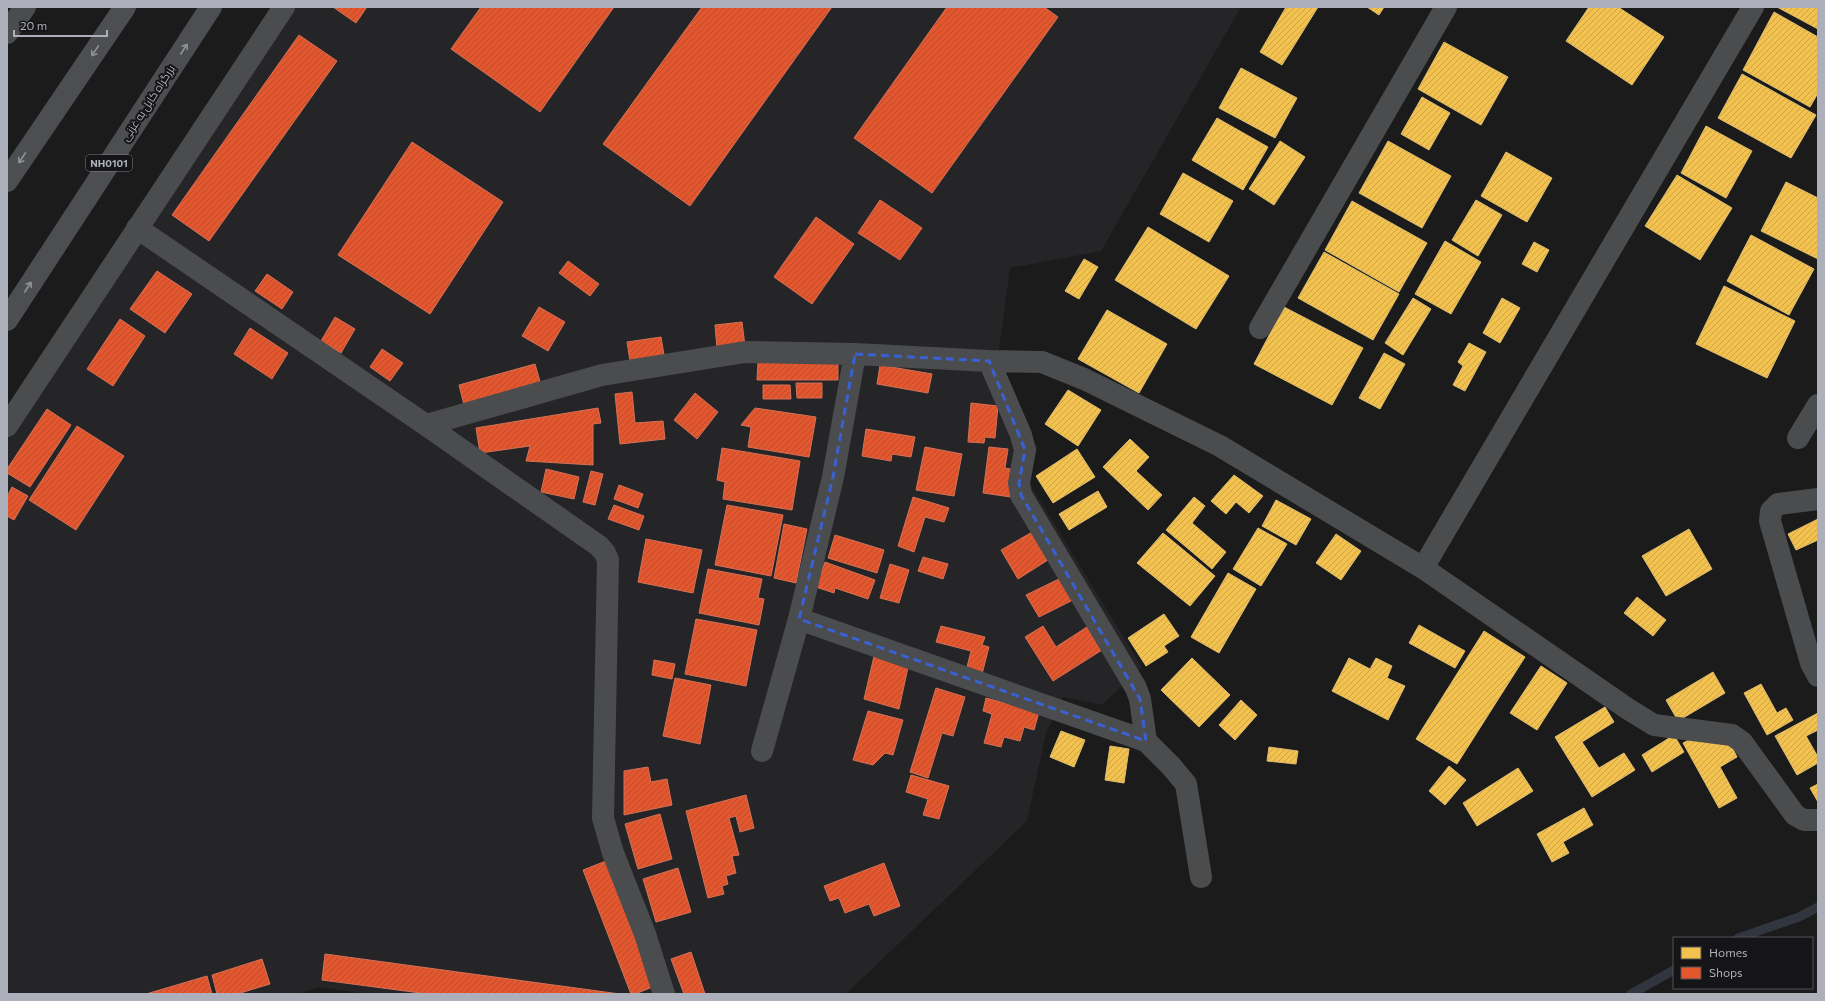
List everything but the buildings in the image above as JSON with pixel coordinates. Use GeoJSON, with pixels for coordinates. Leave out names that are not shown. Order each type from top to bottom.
{"type":"FeatureCollection","features":[{"type":"Feature","properties":{"kind":"highway"},"geometry":{"type":"LineString","coordinates":[[7,181],[125,7]]}},
{"type":"Feature","properties":{"kind":"highway","name":"بزرگراه کابل به غزنی"},"geometry":{"type":"LineString","coordinates":[[7,320],[211,7]]}},
{"type":"Feature","properties":{"kind":"street"},"geometry":{"type":"LineString","coordinates":[[7,33],[25,7]]}},
{"type":"Feature","properties":{"kind":"street"},"geometry":{"type":"LineString","coordinates":[[7,426],[284,7]]}},
{"type":"Feature","properties":{"kind":"street"},"geometry":{"type":"LineString","coordinates":[[1260,328],[1446,7]]}},
{"type":"Feature","properties":{"kind":"street"},"geometry":{"type":"LineString","coordinates":[[1423,568],[1753,7]]}},
{"type":"Feature","properties":{"kind":"street"},"geometry":{"type":"LineString","coordinates":[[137,228],[426,425],[599,546],[605,553],[608,560],[603,818],[613,853],[646,934],[664,994]]}},
{"type":"Feature","properties":{"kind":"street"},"geometry":{"type":"LineString","coordinates":[[426,425],[602,375],[745,352],[855,354],[989,361],[1042,362],[1084,379],[1220,446],[1423,568],[1628,709],[1654,725],[1732,735],[1742,742],[1795,815],[1804,820],[1818,820]]}},
{"type":"Feature","properties":{"kind":"street"},"geometry":{"type":"LineString","coordinates":[[762,751],[799,619],[833,477],[855,354]]}},
{"type":"Feature","properties":{"kind":"street"},"geometry":{"type":"LineString","coordinates":[[989,361],[1021,435],[1025,450],[1019,483],[1021,495],[1136,688],[1140,699],[1146,741]]}},
{"type":"Feature","properties":{"kind":"street"},"geometry":{"type":"LineString","coordinates":[[1798,438],[1818,405]]}},
{"type":"Feature","properties":{"kind":"street"},"geometry":{"type":"LineString","coordinates":[[1818,499],[1778,504],[1771,511],[1770,521],[1811,663],[1818,676]]}},
{"type":"Feature","properties":{"kind":"street"},"geometry":{"type":"LineString","coordinates":[[799,619],[1146,741],[1171,766],[1186,784],[1201,877]]}},
{"type":"Feature","properties":{"kind":"highlighted area"},"geometry":{"type":"Polygon","coordinates":[[[855,354],[989,361],[1025,450],[1019,483],[1021,495],[1140,699],[1146,741],[799,619],[833,477],[855,354]]]}},
{"type":"Feature","properties":{"kind":"shaded area"},"geometry":{"type":"Polygon","coordinates":[[[291,7],[1241,7],[1101,251],[1010,268],[997,364],[1037,447],[1028,481],[1142,667],[1102,705],[1063,697],[1046,733],[1027,821],[846,994],[368,994],[319,987],[298,994],[7,994],[7,427],[291,7]]]}},
{"type":"Feature","properties":{"kind":"waterway"},"geometry":{"type":"LineString","coordinates":[[1741,937],[1799,917],[1818,907]]}},
{"type":"Feature","properties":{"kind":"waterway"},"geometry":{"type":"LineString","coordinates":[[1631,994],[1673,971]]}}]}
